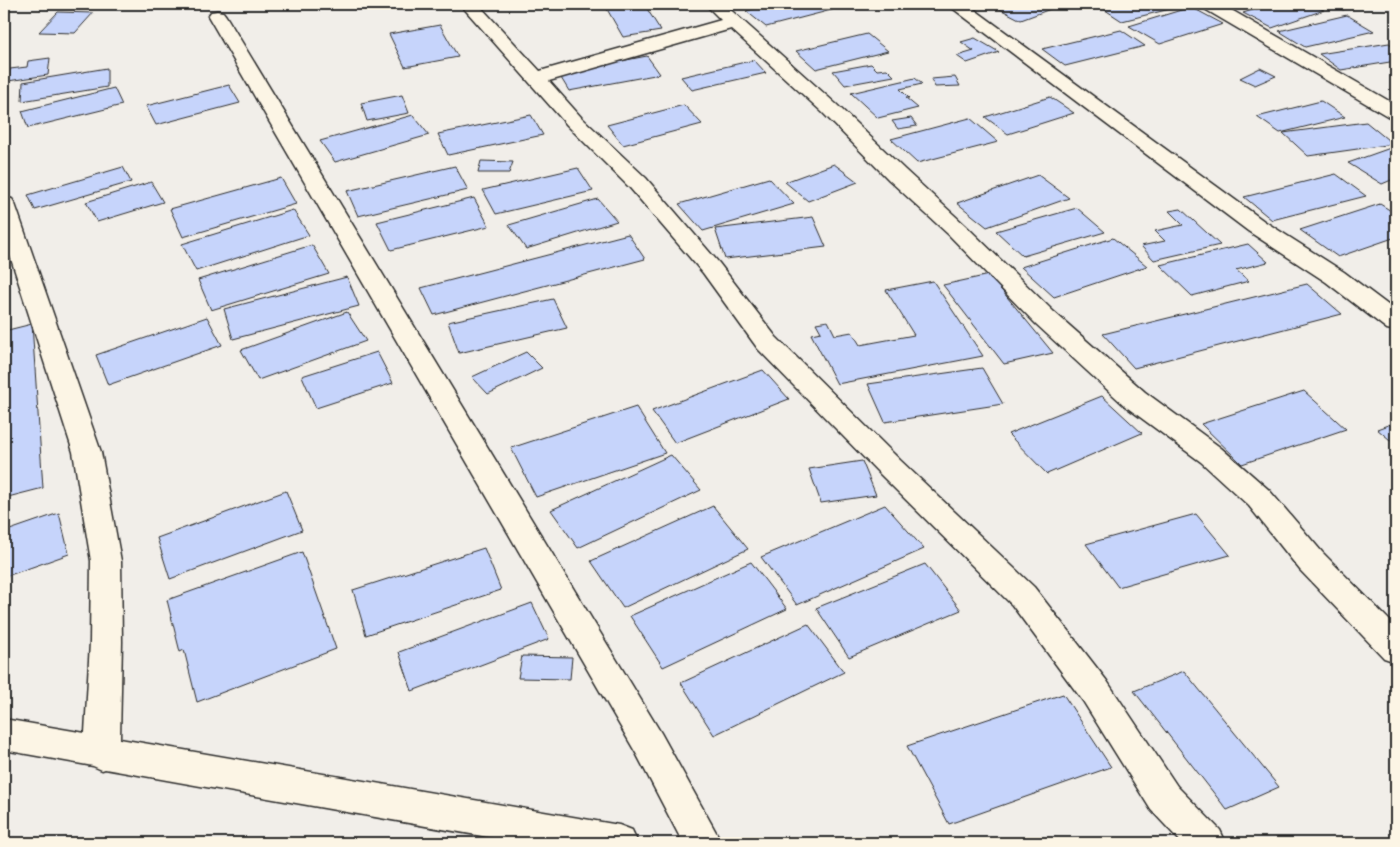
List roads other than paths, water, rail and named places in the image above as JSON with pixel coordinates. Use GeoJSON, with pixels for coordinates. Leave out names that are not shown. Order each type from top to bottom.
{"type":"FeatureCollection","features":[{"type":"Feature","properties":{"kind":"street"},"geometry":{"type":"LineString","coordinates":[[469,4],[574,120],[638,183],[711,268],[767,343],[890,467],[1023,596],[1095,691],[1164,798],[1207,843]]}},
{"type":"Feature","properties":{"kind":"street"},"geometry":{"type":"LineString","coordinates":[[714,4],[957,230],[1045,318],[1135,399],[1211,455],[1259,498],[1311,561],[1396,648]]}},
{"type":"Feature","properties":{"kind":"street"},"geometry":{"type":"LineString","coordinates":[[956,4],[1256,226],[1335,277],[1396,322]]}},
{"type":"Feature","properties":{"kind":"street"},"geometry":{"type":"LineString","coordinates":[[1209,4],[1396,113]]}},
{"type":"Feature","properties":{"kind":"street"},"geometry":{"type":"LineString","coordinates":[[217,16],[644,735],[703,843]]}},
{"type":"Feature","properties":{"kind":"street"},"geometry":{"type":"LineString","coordinates":[[537,78],[735,22]]}},
{"type":"Feature","properties":{"kind":"street"},"geometry":{"type":"LineString","coordinates":[[5,210],[87,452],[106,561],[106,642],[102,754]]}},
{"type":"Feature","properties":{"kind":"street"},"geometry":{"type":"LineString","coordinates":[[4,735],[102,754],[619,843]]}}]}
